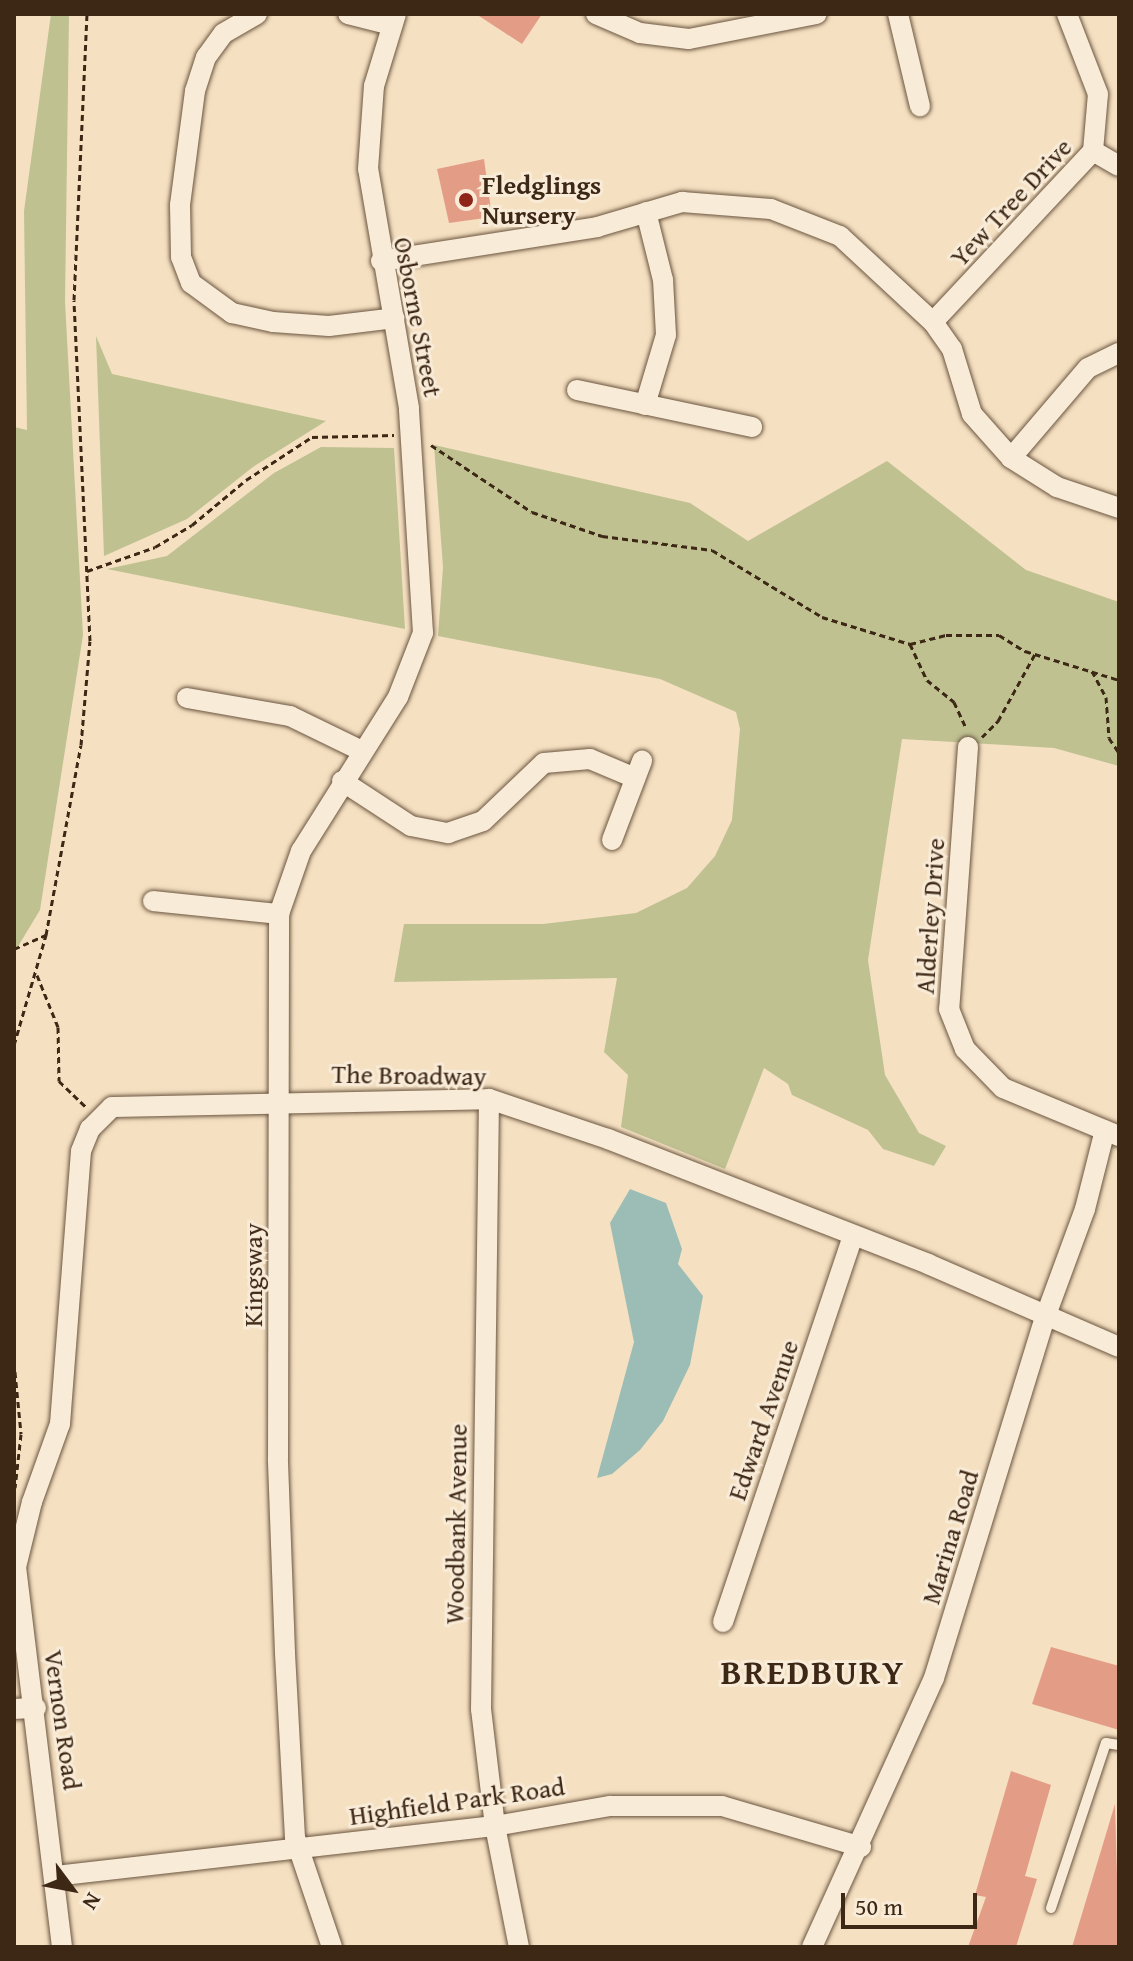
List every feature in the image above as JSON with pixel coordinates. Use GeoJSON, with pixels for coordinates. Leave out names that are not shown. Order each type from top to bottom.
{"type":"FeatureCollection","features":[{"type":"Feature","properties":{"kind":"street"},"geometry":{"type":"LineString","coordinates":[[257,14],[223,34],[206,57],[195,91],[180,205],[181,257],[191,283],[232,313],[273,322],[329,326],[395,318]]}},
{"type":"Feature","properties":{"kind":"street"},"geometry":{"type":"LineString","coordinates":[[348,14],[393,20]]}},
{"type":"Feature","properties":{"kind":"street"},"geometry":{"type":"LineString","coordinates":[[596,14],[640,33],[689,39],[817,14]]}},
{"type":"Feature","properties":{"kind":"street"},"geometry":{"type":"LineString","coordinates":[[898,14],[920,106]]}},
{"type":"Feature","properties":{"kind":"street","name":"Yew Tree Drive"},"geometry":{"type":"LineString","coordinates":[[933,322],[1093,151],[1100,126],[1098,94],[1067,14]]}},
{"type":"Feature","properties":{"kind":"street","name":"Osborne Street"},"geometry":{"type":"LineString","coordinates":[[393,20],[374,86],[368,143],[369,196],[395,318],[412,435],[423,633]]}},
{"type":"Feature","properties":{"kind":"street"},"geometry":{"type":"LineString","coordinates":[[1093,151],[1119,166]]}},
{"type":"Feature","properties":{"kind":"street"},"geometry":{"type":"LineString","coordinates":[[381,261],[487,247],[682,202],[771,209],[840,236],[933,322],[952,349],[972,414],[1011,458],[1057,487],[1119,508]]}},
{"type":"Feature","properties":{"kind":"street"},"geometry":{"type":"LineString","coordinates":[[645,405],[666,335],[663,280],[646,212]]}},
{"type":"Feature","properties":{"kind":"street"},"geometry":{"type":"LineString","coordinates":[[1011,458],[1088,368],[1119,353]]}},
{"type":"Feature","properties":{"kind":"street"},"geometry":{"type":"LineString","coordinates":[[577,390],[752,427]]}},
{"type":"Feature","properties":{"kind":"street","name":"Kingsway"},"geometry":{"type":"LineString","coordinates":[[332,1947],[299,1848],[285,1653],[278,1458],[279,914],[301,851],[342,781],[398,697],[423,633]]}},
{"type":"Feature","properties":{"kind":"street"},"geometry":{"type":"LineString","coordinates":[[187,698],[290,716],[362,751]]}},
{"type":"Feature","properties":{"kind":"street","name":"Alderley Drive"},"geometry":{"type":"LineString","coordinates":[[968,747],[949,1009],[965,1049],[1003,1088],[1112,1133]]}},
{"type":"Feature","properties":{"kind":"street"},"geometry":{"type":"LineString","coordinates":[[342,781],[411,826],[448,833],[483,821],[544,763],[590,759],[639,770],[612,840]]}},
{"type":"Feature","properties":{"kind":"street"},"geometry":{"type":"LineString","coordinates":[[153,901],[279,914]]}},
{"type":"Feature","properties":{"kind":"street","name":"The Broadway"},"geometry":{"type":"LineString","coordinates":[[99,1117],[112,1107],[147,1103],[489,1099],[608,1139],[853,1235],[1119,1347]]}},
{"type":"Feature","properties":{"kind":"street","name":"Woodbank Avenue"},"geometry":{"type":"LineString","coordinates":[[489,1099],[481,1709],[495,1826],[519,1947]]}},
{"type":"Feature","properties":{"kind":"street"},"geometry":{"type":"LineString","coordinates":[[20,1498],[60,1424],[80,1165],[90,1129],[99,1117]]}},
{"type":"Feature","properties":{"kind":"street","name":"Marina Road"},"geometry":{"type":"LineString","coordinates":[[812,1947],[861,1847],[934,1678],[1046,1315],[1112,1133]]}},
{"type":"Feature","properties":{"kind":"street","name":"Edward Avenue"},"geometry":{"type":"LineString","coordinates":[[723,1622],[853,1235]]}},
{"type":"Feature","properties":{"kind":"street","name":"Vernon Road"},"geometry":{"type":"LineString","coordinates":[[20,1498],[16,1567],[36,1708],[62,1947]]}},
{"type":"Feature","properties":{"kind":"street"},"geometry":{"type":"LineString","coordinates":[[14,1709],[36,1708]]}},
{"type":"Feature","properties":{"kind":"street","name":"Highfield Park Road"},"geometry":{"type":"LineString","coordinates":[[55,1876],[495,1826],[610,1806],[722,1806],[861,1847]]}},
{"type":"Feature","properties":{"kind":"lane"},"geometry":{"type":"LineString","coordinates":[[1051,1908],[1106,1743],[1119,1745]]}},
{"type":"Feature","properties":{"kind":"path"},"geometry":{"type":"LineString","coordinates":[[14,1045],[46,935],[81,745],[90,641],[74,300],[87,14]]}},
{"type":"Feature","properties":{"kind":"path"},"geometry":{"type":"LineString","coordinates":[[87,571],[155,547],[192,525],[246,480],[312,437],[412,435],[532,512],[602,536],[712,550],[822,617],[910,644],[946,635],[999,635],[1035,654],[1119,680]]}},
{"type":"Feature","properties":{"kind":"path"},"geometry":{"type":"LineString","coordinates":[[910,644],[927,680],[954,702],[967,740],[981,739],[998,721],[1035,654]]}},
{"type":"Feature","properties":{"kind":"path"},"geometry":{"type":"LineString","coordinates":[[1092,671],[1106,697],[1109,738],[1119,753]]}},
{"type":"Feature","properties":{"kind":"path"},"geometry":{"type":"LineString","coordinates":[[14,949],[46,935]]}},
{"type":"Feature","properties":{"kind":"path"},"geometry":{"type":"LineString","coordinates":[[36,972],[58,1027],[59,1081],[99,1117]]}},
{"type":"Feature","properties":{"kind":"path"},"geometry":{"type":"LineString","coordinates":[[14,1362],[21,1434],[20,1498]]}},
{"type":"Feature","properties":{"kind":"green space"},"geometry":{"type":"Polygon","coordinates":[[[51,14],[69,14],[65,301],[83,635],[40,910],[14,953],[14,427],[27,430],[24,211],[51,14]]]}},
{"type":"Feature","properties":{"kind":"green space"},"geometry":{"type":"Polygon","coordinates":[[[96,336],[112,374],[326,421],[253,467],[187,519],[104,556],[96,336]]]}},
{"type":"Feature","properties":{"kind":"green space"},"geometry":{"type":"Polygon","coordinates":[[[434,445],[690,503],[748,541],[887,461],[1026,570],[1119,602],[1119,766],[1054,748],[902,739],[868,960],[885,1075],[919,1133],[946,1146],[934,1166],[883,1149],[868,1130],[792,1095],[788,1084],[764,1068],[725,1169],[621,1127],[628,1075],[604,1052],[617,978],[394,982],[404,924],[543,924],[636,913],[687,888],[715,856],[732,820],[740,729],[736,712],[660,679],[438,636],[443,567],[434,445]]]}},
{"type":"Feature","properties":{"kind":"green space"},"geometry":{"type":"Polygon","coordinates":[[[321,447],[394,448],[405,629],[107,569],[167,556],[274,473],[321,447]]]}},
{"type":"Feature","properties":{"kind":"water"},"geometry":{"type":"Polygon","coordinates":[[[630,1189],[666,1203],[682,1249],[678,1264],[703,1296],[690,1365],[663,1421],[640,1450],[612,1474],[597,1478],[634,1342],[610,1223],[630,1189]]]}},
{"type":"Feature","properties":{"kind":"building"},"geometry":{"type":"Polygon","coordinates":[[[476,14],[542,14],[522,44],[476,14]]]}},
{"type":"Feature","properties":{"kind":"building","name":"Fledglings Nursery"},"geometry":{"type":"Polygon","coordinates":[[[484,159],[492,217],[449,223],[437,169],[484,159]]]}},
{"type":"Feature","properties":{"kind":"building"},"geometry":{"type":"Polygon","coordinates":[[[1051,1647],[1119,1666],[1119,1730],[1032,1704],[1051,1647]]]}},
{"type":"Feature","properties":{"kind":"building"},"geometry":{"type":"Polygon","coordinates":[[[1011,1771],[1051,1785],[1025,1876],[1037,1879],[1016,1947],[968,1947],[986,1897],[975,1895],[1011,1771]]]}},
{"type":"Feature","properties":{"kind":"building"},"geometry":{"type":"Polygon","coordinates":[[[1115,1804],[1119,1947],[1072,1947],[1115,1804]]]}},
{"type":"Feature","properties":{"kind":"place","name":"Fledglings Nursery"},"geometry":{"type":"Point","coordinates":[466,200]}},
{"type":"Feature","properties":{"kind":"district","name":"BREDBURY"},"geometry":{"type":"Point","coordinates":[813,1672]}}]}
